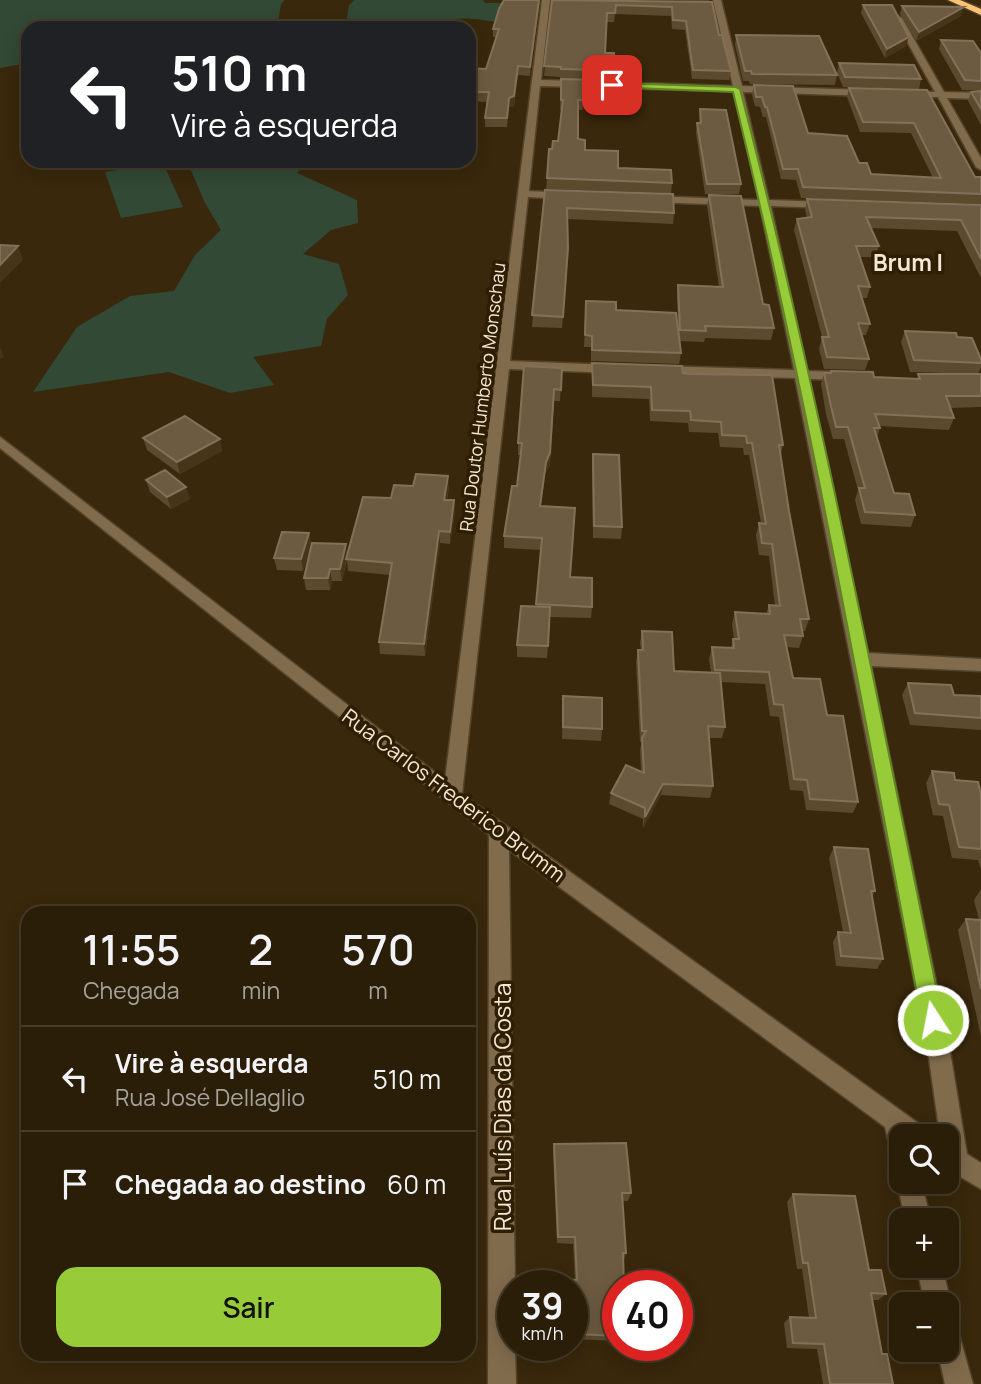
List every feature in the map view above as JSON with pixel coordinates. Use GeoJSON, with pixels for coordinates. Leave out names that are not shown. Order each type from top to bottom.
{"type":"FeatureCollection","features":[{"type":"Feature","properties":{"kind":"highway"},"geometry":{"type":"LineString","coordinates":[[952,0],[981,12]]}},
{"type":"Feature","properties":{"kind":"street","name":"Rua Doutor Humberto Monschau"},"geometry":{"type":"LineString","coordinates":[[452,797],[524,194],[550,2]]}},
{"type":"Feature","properties":{"kind":"street"},"geometry":{"type":"LineString","coordinates":[[713,4],[765,203],[861,659],[938,1045],[947,1124]]}},
{"type":"Feature","properties":{"kind":"street"},"geometry":{"type":"LineString","coordinates":[[896,15],[981,167]]}},
{"type":"Feature","properties":{"kind":"street"},"geometry":{"type":"LineString","coordinates":[[538,83],[591,85]]}},
{"type":"Feature","properties":{"kind":"street"},"geometry":{"type":"LineString","coordinates":[[604,85],[886,93]]}},
{"type":"Feature","properties":{"kind":"street"},"geometry":{"type":"LineString","coordinates":[[900,94],[981,96]]}},
{"type":"Feature","properties":{"kind":"street"},"geometry":{"type":"LineString","coordinates":[[524,194],[577,196]]}},
{"type":"Feature","properties":{"kind":"street"},"geometry":{"type":"LineString","coordinates":[[644,198],[846,205]]}},
{"type":"Feature","properties":{"kind":"street"},"geometry":{"type":"LineString","coordinates":[[503,365],[624,369]]}},
{"type":"Feature","properties":{"kind":"street"},"geometry":{"type":"LineString","coordinates":[[651,370],[856,377]]}},
{"type":"Feature","properties":{"kind":"street","name":"Rua Carlos Frederico Brumm"},"geometry":{"type":"LineString","coordinates":[[0,441],[452,797],[898,1124]]}},
{"type":"Feature","properties":{"kind":"street"},"geometry":{"type":"LineString","coordinates":[[861,659],[981,665]]}},
{"type":"Feature","properties":{"kind":"street","name":"Rua Luís Dias da Costa"},"geometry":{"type":"LineString","coordinates":[[499,831],[502,1384]]}},
{"type":"Feature","properties":{"kind":"street"},"geometry":{"type":"LineString","coordinates":[[959,1163],[981,1177]]}},
{"type":"Feature","properties":{"kind":"street"},"geometry":{"type":"LineString","coordinates":[[953,1362],[959,1384]]}},
{"type":"Feature","properties":{"kind":"green space"},"geometry":{"type":"Polygon","coordinates":[[[0,0],[285,0],[281,4],[278,21],[21,21],[21,64],[0,68],[0,0]]]}},
{"type":"Feature","properties":{"kind":"green space"},"geometry":{"type":"Polygon","coordinates":[[[355,0],[483,0],[485,3],[501,3],[509,10],[499,22],[464,18],[447,21],[346,21],[349,5],[355,0]]]}},
{"type":"Feature","properties":{"kind":"green space"},"geometry":{"type":"Polygon","coordinates":[[[131,168],[165,168],[183,207],[121,218],[105,172],[131,168]]]}},
{"type":"Feature","properties":{"kind":"green space"},"geometry":{"type":"Polygon","coordinates":[[[190,168],[302,168],[297,173],[357,200],[358,223],[331,230],[303,254],[339,264],[348,295],[327,319],[321,346],[253,357],[274,385],[230,393],[169,372],[33,392],[77,327],[130,296],[174,291],[195,255],[221,230],[205,203],[190,168]]]}},
{"type":"Feature","properties":{"kind":"building"},"geometry":{"type":"Polygon","coordinates":[[[504,0],[539,0],[530,67],[518,66],[514,96],[509,98],[507,118],[485,118],[489,92],[476,92],[476,68],[486,69],[499,29],[493,29],[504,0]]]}},
{"type":"Feature","properties":{"kind":"building"},"geometry":{"type":"Polygon","coordinates":[[[552,0],[712,2],[731,71],[693,70],[686,21],[673,20],[672,7],[616,5],[615,13],[607,13],[605,53],[614,53],[614,58],[630,59],[631,71],[544,66],[552,0]]]}},
{"type":"Feature","properties":{"kind":"building"},"geometry":{"type":"Polygon","coordinates":[[[863,5],[892,5],[909,37],[887,49],[863,5]]]}},
{"type":"Feature","properties":{"kind":"building"},"geometry":{"type":"Polygon","coordinates":[[[902,6],[964,7],[919,32],[902,6]]]}},
{"type":"Feature","properties":{"kind":"building"},"geometry":{"type":"Polygon","coordinates":[[[736,35],[819,36],[837,75],[752,74],[751,71],[745,71],[736,35]]]}},
{"type":"Feature","properties":{"kind":"building"},"geometry":{"type":"Polygon","coordinates":[[[941,40],[973,41],[981,53],[981,81],[965,80],[941,40]]]}},
{"type":"Feature","properties":{"kind":"building"},"geometry":{"type":"Polygon","coordinates":[[[839,63],[914,65],[921,79],[845,77],[839,63]]]}},
{"type":"Feature","properties":{"kind":"building"},"geometry":{"type":"Polygon","coordinates":[[[561,79],[632,81],[633,94],[584,94],[583,100],[578,100],[578,139],[585,140],[585,150],[618,151],[618,168],[671,170],[672,183],[547,178],[549,149],[552,149],[553,141],[558,141],[563,100],[561,79]]]}},
{"type":"Feature","properties":{"kind":"building"},"geometry":{"type":"Polygon","coordinates":[[[754,85],[793,86],[808,133],[847,136],[859,163],[867,163],[871,174],[941,178],[914,123],[863,122],[849,88],[927,90],[975,177],[981,177],[981,194],[803,187],[798,169],[783,169],[767,107],[762,97],[756,97],[754,85]]]}},
{"type":"Feature","properties":{"kind":"building"},"geometry":{"type":"Polygon","coordinates":[[[981,91],[981,109],[971,92],[981,91]]]}},
{"type":"Feature","properties":{"kind":"building"},"geometry":{"type":"Polygon","coordinates":[[[700,109],[726,110],[741,184],[707,184],[697,123],[701,123],[700,109]]]}},
{"type":"Feature","properties":{"kind":"building"},"geometry":{"type":"Polygon","coordinates":[[[545,190],[673,194],[674,213],[567,208],[568,248],[563,317],[532,315],[545,190]]]}},
{"type":"Feature","properties":{"kind":"building"},"geometry":{"type":"Polygon","coordinates":[[[709,195],[741,196],[763,304],[769,305],[774,328],[705,326],[706,331],[680,330],[678,285],[723,287],[709,195]]]}},
{"type":"Feature","properties":{"kind":"building"},"geometry":{"type":"Polygon","coordinates":[[[807,199],[981,205],[981,259],[961,220],[866,217],[879,246],[856,246],[870,287],[858,286],[870,324],[858,323],[869,359],[827,357],[822,337],[829,337],[797,219],[812,217],[807,199]]]}},
{"type":"Feature","properties":{"kind":"building"},"geometry":{"type":"Polygon","coordinates":[[[0,245],[18,246],[0,265],[0,245]]]}},
{"type":"Feature","properties":{"kind":"building"},"geometry":{"type":"Polygon","coordinates":[[[586,301],[616,302],[616,310],[676,313],[681,353],[592,350],[592,336],[585,335],[586,301]]]}},
{"type":"Feature","properties":{"kind":"building"},"geometry":{"type":"Polygon","coordinates":[[[905,331],[956,333],[957,337],[972,338],[981,363],[914,360],[905,331]]]}},
{"type":"Feature","properties":{"kind":"building"},"geometry":{"type":"Polygon","coordinates":[[[592,363],[682,366],[683,373],[688,374],[772,375],[783,445],[779,445],[789,511],[809,619],[800,619],[803,636],[784,635],[793,678],[820,679],[827,715],[843,716],[858,802],[810,799],[807,780],[794,779],[783,705],[774,704],[769,672],[715,670],[712,647],[734,648],[733,639],[739,639],[735,612],[770,614],[769,605],[780,606],[772,544],[762,543],[759,523],[766,524],[752,443],[747,443],[746,436],[722,435],[721,422],[691,420],[690,411],[652,410],[651,387],[593,385],[592,363]]]}},
{"type":"Feature","properties":{"kind":"building"},"geometry":{"type":"Polygon","coordinates":[[[524,366],[562,368],[561,390],[554,389],[550,453],[546,462],[540,506],[575,508],[570,577],[592,578],[592,607],[536,604],[542,538],[504,536],[512,486],[517,486],[522,443],[518,443],[524,366]]]}},
{"type":"Feature","properties":{"kind":"building"},"geometry":{"type":"Polygon","coordinates":[[[873,372],[874,377],[920,379],[918,374],[981,374],[981,396],[946,396],[954,418],[875,414],[880,428],[874,428],[894,493],[909,494],[915,515],[865,512],[859,488],[865,488],[848,427],[836,427],[824,373],[873,372]]]}},
{"type":"Feature","properties":{"kind":"building"},"geometry":{"type":"Polygon","coordinates":[[[185,416],[220,439],[177,462],[143,438],[185,416]]]}},
{"type":"Feature","properties":{"kind":"building"},"geometry":{"type":"Polygon","coordinates":[[[593,454],[619,455],[622,527],[594,526],[593,454]]]}},
{"type":"Feature","properties":{"kind":"building"},"geometry":{"type":"Polygon","coordinates":[[[165,470],[186,487],[167,497],[146,480],[165,470]]]}},
{"type":"Feature","properties":{"kind":"building"},"geometry":{"type":"Polygon","coordinates":[[[416,474],[448,476],[444,500],[454,500],[450,532],[439,531],[424,644],[379,642],[392,563],[346,559],[363,497],[391,498],[394,485],[413,486],[416,474]]]}},
{"type":"Feature","properties":{"kind":"building"},"geometry":{"type":"Polygon","coordinates":[[[282,532],[309,533],[301,559],[274,558],[282,532]]]}},
{"type":"Feature","properties":{"kind":"building"},"geometry":{"type":"Polygon","coordinates":[[[312,543],[346,544],[340,569],[330,569],[328,578],[304,578],[312,543]]]}},
{"type":"Feature","properties":{"kind":"building"},"geometry":{"type":"Polygon","coordinates":[[[521,606],[550,607],[548,646],[517,645],[521,606]]]}},
{"type":"Feature","properties":{"kind":"building"},"geometry":{"type":"Polygon","coordinates":[[[642,631],[672,632],[674,671],[720,673],[725,727],[708,726],[713,786],[663,784],[645,817],[645,808],[611,793],[626,765],[644,773],[642,738],[646,731],[642,731],[638,650],[643,650],[642,631]]]}},
{"type":"Feature","properties":{"kind":"building"},"geometry":{"type":"Polygon","coordinates":[[[908,683],[951,685],[954,695],[981,696],[981,718],[915,713],[908,683]]]}},
{"type":"Feature","properties":{"kind":"building"},"geometry":{"type":"Polygon","coordinates":[[[563,696],[602,698],[602,729],[563,727],[563,696]]]}},
{"type":"Feature","properties":{"kind":"building"},"geometry":{"type":"Polygon","coordinates":[[[932,771],[954,773],[955,780],[978,782],[981,794],[981,849],[959,847],[949,805],[939,804],[932,771]]]}},
{"type":"Feature","properties":{"kind":"building"},"geometry":{"type":"Polygon","coordinates":[[[834,847],[868,849],[875,891],[871,891],[883,959],[841,956],[838,932],[851,933],[834,847]]]}},
{"type":"Feature","properties":{"kind":"building"},"geometry":{"type":"Polygon","coordinates":[[[966,919],[981,920],[981,989],[966,919]]]}},
{"type":"Feature","properties":{"kind":"building"},"geometry":{"type":"Polygon","coordinates":[[[626,1143],[631,1193],[622,1193],[626,1253],[623,1253],[624,1270],[602,1270],[602,1335],[588,1335],[588,1270],[577,1270],[575,1237],[558,1237],[554,1144],[626,1143]]]}},
{"type":"Feature","properties":{"kind":"building"},"geometry":{"type":"Polygon","coordinates":[[[793,1194],[855,1196],[869,1270],[881,1270],[886,1294],[871,1293],[882,1354],[887,1354],[893,1384],[830,1384],[824,1344],[793,1343],[790,1317],[816,1318],[808,1263],[803,1263],[793,1194]]]}},
{"type":"Feature","properties":{"kind":"district","name":"Brum I"},"geometry":{"type":"Point","coordinates":[908,262]}},
{"type":"Feature","properties":{"kind":"route"},"geometry":{"type":"LineString","coordinates":[[612,85],[736,89],[765,203],[861,659],[933,1020]]}}]}
